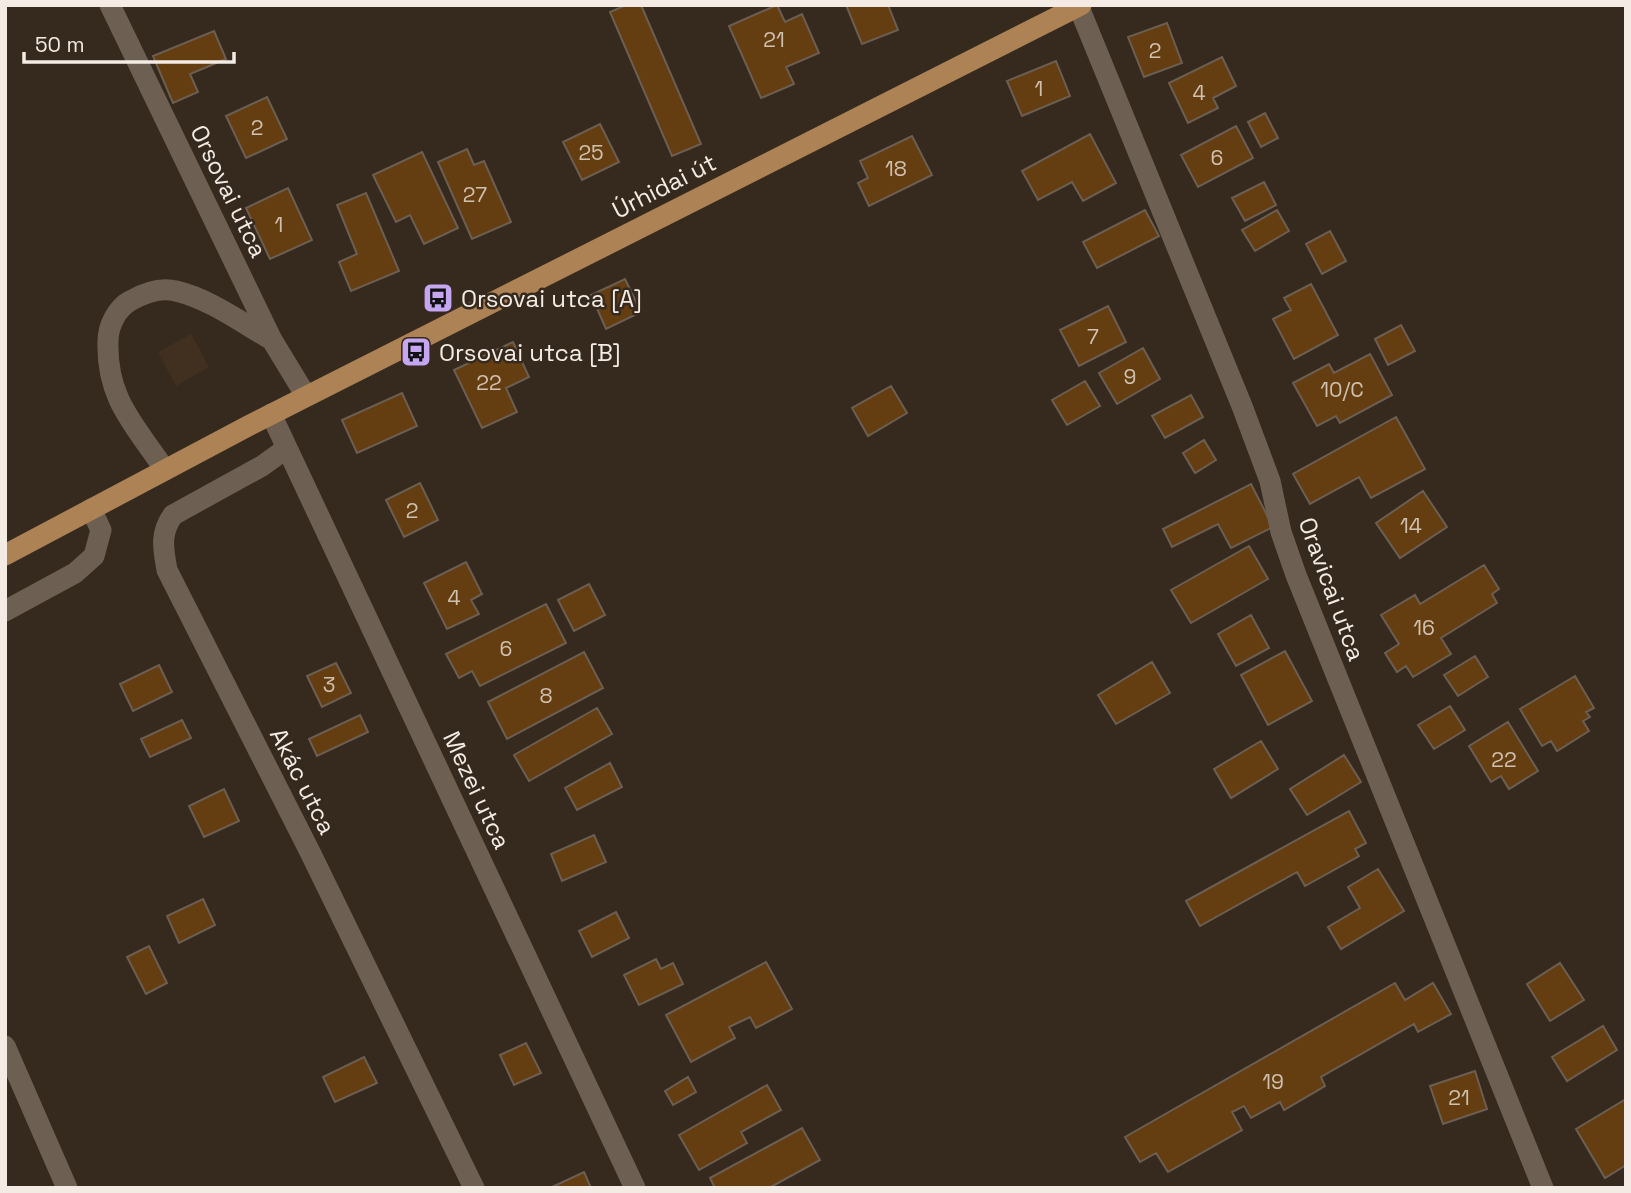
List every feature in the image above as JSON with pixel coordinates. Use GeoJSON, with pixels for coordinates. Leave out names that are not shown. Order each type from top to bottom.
{"type":"FeatureCollection","features":[{"type":"Feature","properties":{"kind":"main road","name":"Úrhidai út"},"geometry":{"type":"LineString","coordinates":[[5,555],[306,396],[1079,6]]}},
{"type":"Feature","properties":{"kind":"street","name":"Orsovai utca"},"geometry":{"type":"LineString","coordinates":[[110,5],[272,340],[306,396]]}},
{"type":"Feature","properties":{"kind":"street","name":"Oravicai utca"},"geometry":{"type":"LineString","coordinates":[[1079,6],[1242,406],[1270,481],[1281,532],[1296,575],[1543,1188]]}},
{"type":"Feature","properties":{"kind":"street"},"geometry":{"type":"LineString","coordinates":[[165,470],[125,415],[113,388],[107,361],[108,329],[123,304],[146,292],[174,290],[205,302],[272,340]]}},
{"type":"Feature","properties":{"kind":"street","name":"Mezei utca"},"geometry":{"type":"LineString","coordinates":[[271,414],[635,1188]]}},
{"type":"Feature","properties":{"kind":"street","name":"Akác utca"},"geometry":{"type":"LineString","coordinates":[[287,448],[262,466],[173,515],[165,526],[162,545],[167,570],[310,852],[474,1188]]}},
{"type":"Feature","properties":{"kind":"street"},"geometry":{"type":"LineString","coordinates":[[5,611],[75,573],[94,556],[101,530],[91,509]]}},
{"type":"Feature","properties":{"kind":"street"},"geometry":{"type":"LineString","coordinates":[[5,1046],[67,1188]]}},
{"type":"Feature","properties":{"kind":"shaded area"},"geometry":{"type":"Polygon","coordinates":[[[191,334],[209,367],[176,386],[158,352],[191,334]]]}},
{"type":"Feature","properties":{"kind":"building"},"geometry":{"type":"Polygon","coordinates":[[[626,5],[641,5],[701,144],[672,156],[610,12],[626,5]]]}},
{"type":"Feature","properties":{"kind":"building"},"geometry":{"type":"Polygon","coordinates":[[[777,5],[785,22],[802,14],[819,53],[786,67],[794,84],[761,98],[729,26],[777,5]]]}},
{"type":"Feature","properties":{"kind":"building"},"geometry":{"type":"Polygon","coordinates":[[[846,5],[888,5],[898,30],[862,44],[846,5]]]}},
{"type":"Feature","properties":{"kind":"building"},"geometry":{"type":"Polygon","coordinates":[[[1167,23],[1182,63],[1144,77],[1128,37],[1167,23]]]}},
{"type":"Feature","properties":{"kind":"building"},"geometry":{"type":"Polygon","coordinates":[[[214,31],[226,59],[190,74],[198,92],[173,103],[153,56],[214,31]]]}},
{"type":"Feature","properties":{"kind":"building"},"geometry":{"type":"Polygon","coordinates":[[[1222,57],[1236,86],[1213,98],[1218,108],[1188,123],[1169,83],[1222,57]]]}},
{"type":"Feature","properties":{"kind":"building"},"geometry":{"type":"Polygon","coordinates":[[[1056,61],[1070,96],[1022,116],[1007,81],[1056,61]]]}},
{"type":"Feature","properties":{"kind":"building"},"geometry":{"type":"Polygon","coordinates":[[[267,97],[287,139],[246,158],[226,116],[267,97]]]}},
{"type":"Feature","properties":{"kind":"building"},"geometry":{"type":"Polygon","coordinates":[[[1265,113],[1278,138],[1261,147],[1248,122],[1265,113]]]}},
{"type":"Feature","properties":{"kind":"building"},"geometry":{"type":"Polygon","coordinates":[[[600,124],[619,162],[582,180],[563,142],[600,124]]]}},
{"type":"Feature","properties":{"kind":"building"},"geometry":{"type":"Polygon","coordinates":[[[1236,126],[1253,158],[1198,187],[1181,155],[1236,126]]]}},
{"type":"Feature","properties":{"kind":"building"},"geometry":{"type":"Polygon","coordinates":[[[1090,134],[1116,183],[1083,201],[1072,182],[1038,200],[1022,171],[1090,134]]]}},
{"type":"Feature","properties":{"kind":"building"},"geometry":{"type":"Polygon","coordinates":[[[912,136],[932,175],[869,206],[858,183],[868,178],[860,161],[912,136]]]}},
{"type":"Feature","properties":{"kind":"building"},"geometry":{"type":"Polygon","coordinates":[[[467,149],[474,165],[484,161],[511,222],[472,239],[438,162],[467,149]]]}},
{"type":"Feature","properties":{"kind":"building"},"geometry":{"type":"Polygon","coordinates":[[[422,152],[458,228],[424,244],[410,215],[396,222],[373,175],[422,152]]]}},
{"type":"Feature","properties":{"kind":"building"},"geometry":{"type":"Polygon","coordinates":[[[1264,182],[1276,205],[1245,221],[1232,198],[1264,182]]]}},
{"type":"Feature","properties":{"kind":"building"},"geometry":{"type":"Polygon","coordinates":[[[288,188],[312,240],[270,259],[246,208],[288,188]]]}},
{"type":"Feature","properties":{"kind":"building"},"geometry":{"type":"Polygon","coordinates":[[[366,193],[399,271],[351,291],[339,262],[357,254],[337,205],[366,193]]]}},
{"type":"Feature","properties":{"kind":"building"},"geometry":{"type":"Polygon","coordinates":[[[1145,210],[1159,236],[1097,268],[1083,242],[1145,210]]]}},
{"type":"Feature","properties":{"kind":"building"},"geometry":{"type":"Polygon","coordinates":[[[1277,210],[1289,231],[1255,251],[1242,230],[1277,210]]]}},
{"type":"Feature","properties":{"kind":"building"},"geometry":{"type":"Polygon","coordinates":[[[1330,231],[1346,261],[1322,274],[1306,244],[1330,231]]]}},
{"type":"Feature","properties":{"kind":"building"},"geometry":{"type":"Polygon","coordinates":[[[625,279],[641,312],[606,329],[591,295],[625,279]]]}},
{"type":"Feature","properties":{"kind":"building"},"geometry":{"type":"Polygon","coordinates":[[[1311,284],[1338,335],[1294,359],[1273,319],[1291,310],[1284,298],[1311,284]]]}},
{"type":"Feature","properties":{"kind":"building"},"geometry":{"type":"Polygon","coordinates":[[[1108,306],[1126,342],[1079,366],[1060,330],[1108,306]]]}},
{"type":"Feature","properties":{"kind":"building"},"geometry":{"type":"Polygon","coordinates":[[[1401,325],[1415,351],[1388,365],[1375,339],[1401,325]]]}},
{"type":"Feature","properties":{"kind":"building"},"geometry":{"type":"Polygon","coordinates":[[[513,342],[529,377],[506,388],[517,412],[482,428],[454,370],[513,342]]]}},
{"type":"Feature","properties":{"kind":"building"},"geometry":{"type":"Polygon","coordinates":[[[1143,348],[1160,379],[1117,404],[1099,373],[1143,348]]]}},
{"type":"Feature","properties":{"kind":"building"},"geometry":{"type":"Polygon","coordinates":[[[1370,354],[1392,395],[1340,423],[1336,416],[1317,426],[1293,383],[1329,364],[1334,373],[1370,354]]]}},
{"type":"Feature","properties":{"kind":"building"},"geometry":{"type":"Polygon","coordinates":[[[1085,381],[1100,406],[1067,425],[1052,400],[1085,381]]]}},
{"type":"Feature","properties":{"kind":"building"},"geometry":{"type":"Polygon","coordinates":[[[891,386],[907,413],[868,436],[852,408],[891,386]]]}},
{"type":"Feature","properties":{"kind":"building"},"geometry":{"type":"Polygon","coordinates":[[[402,393],[417,426],[357,453],[342,420],[402,393]]]}},
{"type":"Feature","properties":{"kind":"building"},"geometry":{"type":"Polygon","coordinates":[[[1191,395],[1203,417],[1165,438],[1152,416],[1191,395]]]}},
{"type":"Feature","properties":{"kind":"building"},"geometry":{"type":"Polygon","coordinates":[[[1396,417],[1425,469],[1371,498],[1359,477],[1310,504],[1293,474],[1396,417]]]}},
{"type":"Feature","properties":{"kind":"building"},"geometry":{"type":"Polygon","coordinates":[[[1204,440],[1216,460],[1195,473],[1183,453],[1204,440]]]}},
{"type":"Feature","properties":{"kind":"building"},"geometry":{"type":"Polygon","coordinates":[[[420,483],[438,520],[404,537],[386,500],[420,483]]]}},
{"type":"Feature","properties":{"kind":"building"},"geometry":{"type":"Polygon","coordinates":[[[1251,484],[1273,527],[1231,548],[1218,524],[1172,547],[1163,529],[1251,484]]]}},
{"type":"Feature","properties":{"kind":"building"},"geometry":{"type":"Polygon","coordinates":[[[1423,491],[1447,527],[1400,558],[1376,523],[1423,491]]]}},
{"type":"Feature","properties":{"kind":"building"},"geometry":{"type":"Polygon","coordinates":[[[1249,546],[1268,579],[1191,623],[1171,590],[1249,546]]]}},
{"type":"Feature","properties":{"kind":"building"},"geometry":{"type":"Polygon","coordinates":[[[466,562],[482,594],[471,600],[479,614],[447,629],[424,583],[466,562]]]}},
{"type":"Feature","properties":{"kind":"building"},"geometry":{"type":"Polygon","coordinates":[[[1484,565],[1499,589],[1492,594],[1497,603],[1441,638],[1451,654],[1413,677],[1406,666],[1397,672],[1385,653],[1399,644],[1381,615],[1415,595],[1420,604],[1484,565]]]}},
{"type":"Feature","properties":{"kind":"building"},"geometry":{"type":"Polygon","coordinates":[[[589,584],[605,615],[574,631],[558,600],[589,584]]]}},
{"type":"Feature","properties":{"kind":"building"},"geometry":{"type":"Polygon","coordinates":[[[546,604],[566,643],[480,686],[472,671],[459,678],[446,654],[546,604]]]}},
{"type":"Feature","properties":{"kind":"building"},"geometry":{"type":"Polygon","coordinates":[[[1251,615],[1269,648],[1236,666],[1218,634],[1251,615]]]}},
{"type":"Feature","properties":{"kind":"building"},"geometry":{"type":"Polygon","coordinates":[[[1285,651],[1312,701],[1268,725],[1241,675],[1285,651]]]}},
{"type":"Feature","properties":{"kind":"building"},"geometry":{"type":"Polygon","coordinates":[[[584,652],[603,688],[507,739],[488,702],[584,652]]]}},
{"type":"Feature","properties":{"kind":"building"},"geometry":{"type":"Polygon","coordinates":[[[1475,656],[1488,677],[1458,696],[1444,675],[1475,656]]]}},
{"type":"Feature","properties":{"kind":"building"},"geometry":{"type":"Polygon","coordinates":[[[1152,662],[1170,693],[1116,724],[1098,695],[1152,662]]]}},
{"type":"Feature","properties":{"kind":"building"},"geometry":{"type":"Polygon","coordinates":[[[336,663],[351,693],[322,707],[307,676],[336,663]]]}},
{"type":"Feature","properties":{"kind":"building"},"geometry":{"type":"Polygon","coordinates":[[[159,665],[172,692],[133,711],[120,684],[159,665]]]}},
{"type":"Feature","properties":{"kind":"building"},"geometry":{"type":"Polygon","coordinates":[[[1575,676],[1594,708],[1586,712],[1590,717],[1583,721],[1589,731],[1557,751],[1551,741],[1542,746],[1520,709],[1575,676]]]}},
{"type":"Feature","properties":{"kind":"building"},"geometry":{"type":"Polygon","coordinates":[[[1450,706],[1465,730],[1434,749],[1418,725],[1450,706]]]}},
{"type":"Feature","properties":{"kind":"building"},"geometry":{"type":"Polygon","coordinates":[[[597,708],[612,734],[529,781],[514,755],[597,708]]]}},
{"type":"Feature","properties":{"kind":"building"},"geometry":{"type":"Polygon","coordinates":[[[360,715],[368,732],[317,756],[309,739],[360,715]]]}},
{"type":"Feature","properties":{"kind":"building"},"geometry":{"type":"Polygon","coordinates":[[[182,720],[191,738],[150,757],[141,739],[182,720]]]}},
{"type":"Feature","properties":{"kind":"building"},"geometry":{"type":"Polygon","coordinates":[[[1508,722],[1538,771],[1509,789],[1501,776],[1491,782],[1469,746],[1508,722]]]}},
{"type":"Feature","properties":{"kind":"building"},"geometry":{"type":"Polygon","coordinates":[[[1261,741],[1278,769],[1231,798],[1214,769],[1261,741]]]}},
{"type":"Feature","properties":{"kind":"building"},"geometry":{"type":"Polygon","coordinates":[[[1344,755],[1361,782],[1307,815],[1290,789],[1344,755]]]}},
{"type":"Feature","properties":{"kind":"building"},"geometry":{"type":"Polygon","coordinates":[[[610,763],[622,787],[577,810],[565,788],[610,763]]]}},
{"type":"Feature","properties":{"kind":"building"},"geometry":{"type":"Polygon","coordinates":[[[224,789],[239,821],[204,837],[189,806],[224,789]]]}},
{"type":"Feature","properties":{"kind":"building"},"geometry":{"type":"Polygon","coordinates":[[[1349,811],[1366,843],[1355,849],[1359,856],[1305,886],[1297,872],[1200,926],[1186,901],[1349,811]]]}},
{"type":"Feature","properties":{"kind":"building"},"geometry":{"type":"Polygon","coordinates":[[[594,835],[606,862],[562,881],[551,854],[594,835]]]}},
{"type":"Feature","properties":{"kind":"building"},"geometry":{"type":"Polygon","coordinates":[[[1378,869],[1404,911],[1341,949],[1328,927],[1360,908],[1348,887],[1378,869]]]}},
{"type":"Feature","properties":{"kind":"building"},"geometry":{"type":"Polygon","coordinates":[[[203,899],[215,925],[179,943],[167,916],[203,899]]]}},
{"type":"Feature","properties":{"kind":"building"},"geometry":{"type":"Polygon","coordinates":[[[616,912],[629,938],[592,957],[579,931],[616,912]]]}},
{"type":"Feature","properties":{"kind":"building"},"geometry":{"type":"Polygon","coordinates":[[[149,946],[167,983],[146,994],[127,957],[149,946]]]}},
{"type":"Feature","properties":{"kind":"building"},"geometry":{"type":"Polygon","coordinates":[[[656,959],[661,969],[673,963],[683,984],[639,1005],[624,975],[656,959]]]}},
{"type":"Feature","properties":{"kind":"building"},"geometry":{"type":"Polygon","coordinates":[[[766,962],[792,1009],[756,1028],[750,1017],[729,1027],[735,1038],[691,1062],[666,1015],[766,962]]]}},
{"type":"Feature","properties":{"kind":"building"},"geometry":{"type":"Polygon","coordinates":[[[1560,963],[1584,1000],[1550,1021],[1527,984],[1560,963]]]}},
{"type":"Feature","properties":{"kind":"building"},"geometry":{"type":"Polygon","coordinates":[[[1395,983],[1405,1000],[1433,983],[1451,1014],[1418,1032],[1414,1024],[1321,1077],[1325,1086],[1284,1110],[1280,1102],[1251,1118],[1244,1106],[1232,1112],[1242,1130],[1168,1172],[1156,1153],[1140,1162],[1125,1137],[1395,983]]]}},
{"type":"Feature","properties":{"kind":"building"},"geometry":{"type":"Polygon","coordinates":[[[1603,1026],[1617,1050],[1567,1081],[1552,1057],[1603,1026]]]}},
{"type":"Feature","properties":{"kind":"building"},"geometry":{"type":"Polygon","coordinates":[[[526,1043],[541,1073],[514,1085],[500,1055],[526,1043]]]}},
{"type":"Feature","properties":{"kind":"building"},"geometry":{"type":"Polygon","coordinates":[[[364,1057],[377,1083],[335,1102],[323,1077],[364,1057]]]}},
{"type":"Feature","properties":{"kind":"building"},"geometry":{"type":"Polygon","coordinates":[[[1475,1071],[1487,1109],[1443,1124],[1430,1086],[1475,1071]]]}},
{"type":"Feature","properties":{"kind":"building"},"geometry":{"type":"Polygon","coordinates":[[[688,1077],[696,1092],[673,1105],[665,1091],[688,1077]]]}},
{"type":"Feature","properties":{"kind":"building"},"geometry":{"type":"Polygon","coordinates":[[[767,1085],[781,1110],[741,1132],[747,1143],[699,1170],[679,1135],[767,1085]]]}},
{"type":"Feature","properties":{"kind":"building"},"geometry":{"type":"Polygon","coordinates":[[[1626,1099],[1626,1165],[1605,1178],[1576,1129],[1626,1099]]]}},
{"type":"Feature","properties":{"kind":"building"},"geometry":{"type":"Polygon","coordinates":[[[802,1128],[820,1160],[769,1188],[715,1188],[710,1178],[802,1128]]]}},
{"type":"Feature","properties":{"kind":"building"},"geometry":{"type":"Polygon","coordinates":[[[584,1172],[591,1188],[550,1188],[584,1172]]]}},
{"type":"Feature","properties":{"kind":"place","name":"Orsovai utca [A]"},"geometry":{"type":"Point","coordinates":[438,298]}},
{"type":"Feature","properties":{"kind":"place","name":"Orsovai utca [B]"},"geometry":{"type":"Point","coordinates":[416,352]}}]}
